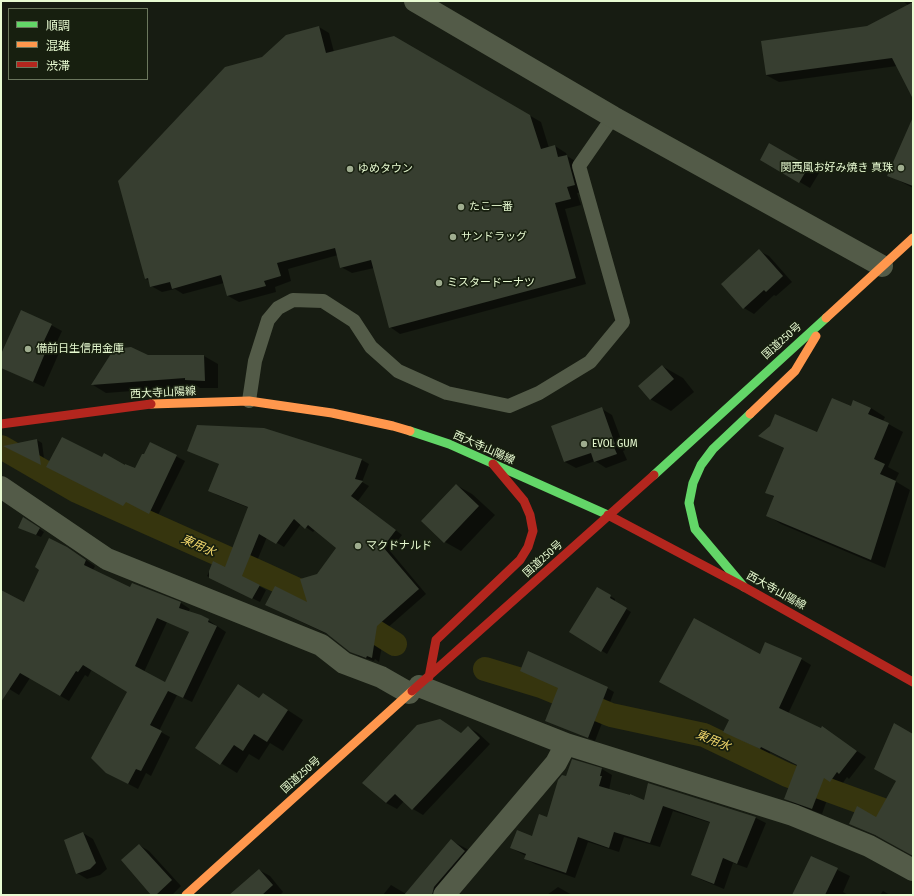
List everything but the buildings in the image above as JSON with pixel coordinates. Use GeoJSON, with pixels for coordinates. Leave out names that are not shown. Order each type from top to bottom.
{"type":"FeatureCollection","features":[{"type":"Feature","properties":{"kind":"main road","name":"国道250号"},"geometry":{"type":"LineString","coordinates":[[186,895],[609,516],[913,238]]}},
{"type":"Feature","properties":{"kind":"main road"},"geometry":{"type":"LineString","coordinates":[[744,587],[695,529],[689,503],[693,483],[701,465],[713,449],[795,371],[827,316]]}},
{"type":"Feature","properties":{"kind":"main road","name":"西大寺山陽線"},"geometry":{"type":"LineString","coordinates":[[1,424],[148,404],[249,401],[332,413],[394,426],[449,444],[609,516],[744,587],[913,682]]}},
{"type":"Feature","properties":{"kind":"main road"},"geometry":{"type":"LineString","coordinates":[[419,686],[436,640],[520,560],[528,547],[533,531],[530,515],[524,501],[493,464]]}},
{"type":"Feature","properties":{"kind":"street"},"geometry":{"type":"LineString","coordinates":[[415,1],[613,117],[882,266]]}},
{"type":"Feature","properties":{"kind":"street"},"geometry":{"type":"LineString","coordinates":[[1,487],[107,559],[321,645],[344,663],[381,677],[419,686],[566,744],[793,815],[869,846],[913,870]]}},
{"type":"Feature","properties":{"kind":"street"},"geometry":{"type":"LineString","coordinates":[[444,895],[556,763],[566,744]]}},
{"type":"Feature","properties":{"kind":"lane"},"geometry":{"type":"LineString","coordinates":[[249,401],[255,361],[268,320],[278,308],[293,300],[323,301],[354,321],[371,347],[398,371],[447,393],[509,406],[539,393],[590,362],[622,322],[579,166],[613,117]]}},
{"type":"Feature","properties":{"kind":"waterway","name":"東用水"},"geometry":{"type":"LineString","coordinates":[[1,447],[77,491],[341,610],[395,644]]}},
{"type":"Feature","properties":{"kind":"waterway","name":"東用水"},"geometry":{"type":"LineString","coordinates":[[485,669],[541,686],[611,715],[704,735],[787,775],[913,821]]}},
{"type":"Feature","properties":{"kind":"traffic: fast"},"geometry":{"type":"LineString","coordinates":[[654,475],[826,318]]}},
{"type":"Feature","properties":{"kind":"traffic: fast"},"geometry":{"type":"LineString","coordinates":[[744,587],[695,529],[689,503],[693,483],[701,465],[713,449],[750,414]]}},
{"type":"Feature","properties":{"kind":"traffic: fast"},"geometry":{"type":"LineString","coordinates":[[410,431],[449,444],[608,515]]}},
{"type":"Feature","properties":{"kind":"traffic: slow"},"geometry":{"type":"LineString","coordinates":[[826,318],[913,238]]}},
{"type":"Feature","properties":{"kind":"traffic: slow"},"geometry":{"type":"LineString","coordinates":[[750,414],[795,371],[816,336]]}},
{"type":"Feature","properties":{"kind":"traffic: slow"},"geometry":{"type":"LineString","coordinates":[[151,404],[249,401],[332,413],[410,431]]}},
{"type":"Feature","properties":{"kind":"traffic: slow"},"geometry":{"type":"LineString","coordinates":[[186,895],[412,691]]}},
{"type":"Feature","properties":{"kind":"traffic: jam"},"geometry":{"type":"LineString","coordinates":[[1,424],[151,404]]}},
{"type":"Feature","properties":{"kind":"traffic: jam"},"geometry":{"type":"LineString","coordinates":[[429,677],[436,640],[520,560],[528,547],[533,531],[530,515],[524,501],[493,464]]}},
{"type":"Feature","properties":{"kind":"traffic: jam"},"geometry":{"type":"LineString","coordinates":[[412,691],[654,475]]}},
{"type":"Feature","properties":{"kind":"traffic: jam"},"geometry":{"type":"LineString","coordinates":[[608,515],[744,587],[913,682]]}},
{"type":"Feature","properties":{"kind":"place","name":"関西風お好み焼き 真珠"},"geometry":{"type":"Point","coordinates":[901,168]}},
{"type":"Feature","properties":{"kind":"place","name":"ゆめタウン"},"geometry":{"type":"Point","coordinates":[350,169]}},
{"type":"Feature","properties":{"kind":"place","name":"たこ一番"},"geometry":{"type":"Point","coordinates":[461,207]}},
{"type":"Feature","properties":{"kind":"place","name":"サンドラッグ"},"geometry":{"type":"Point","coordinates":[453,237]}},
{"type":"Feature","properties":{"kind":"place","name":"ミスタードーナツ"},"geometry":{"type":"Point","coordinates":[439,283]}},
{"type":"Feature","properties":{"kind":"place","name":"備前日生信用金庫"},"geometry":{"type":"Point","coordinates":[28,349]}},
{"type":"Feature","properties":{"kind":"place","name":"EVOL GUM"},"geometry":{"type":"Point","coordinates":[584,444]}},
{"type":"Feature","properties":{"kind":"place","name":"マクドナルド"},"geometry":{"type":"Point","coordinates":[358,546]}}]}
